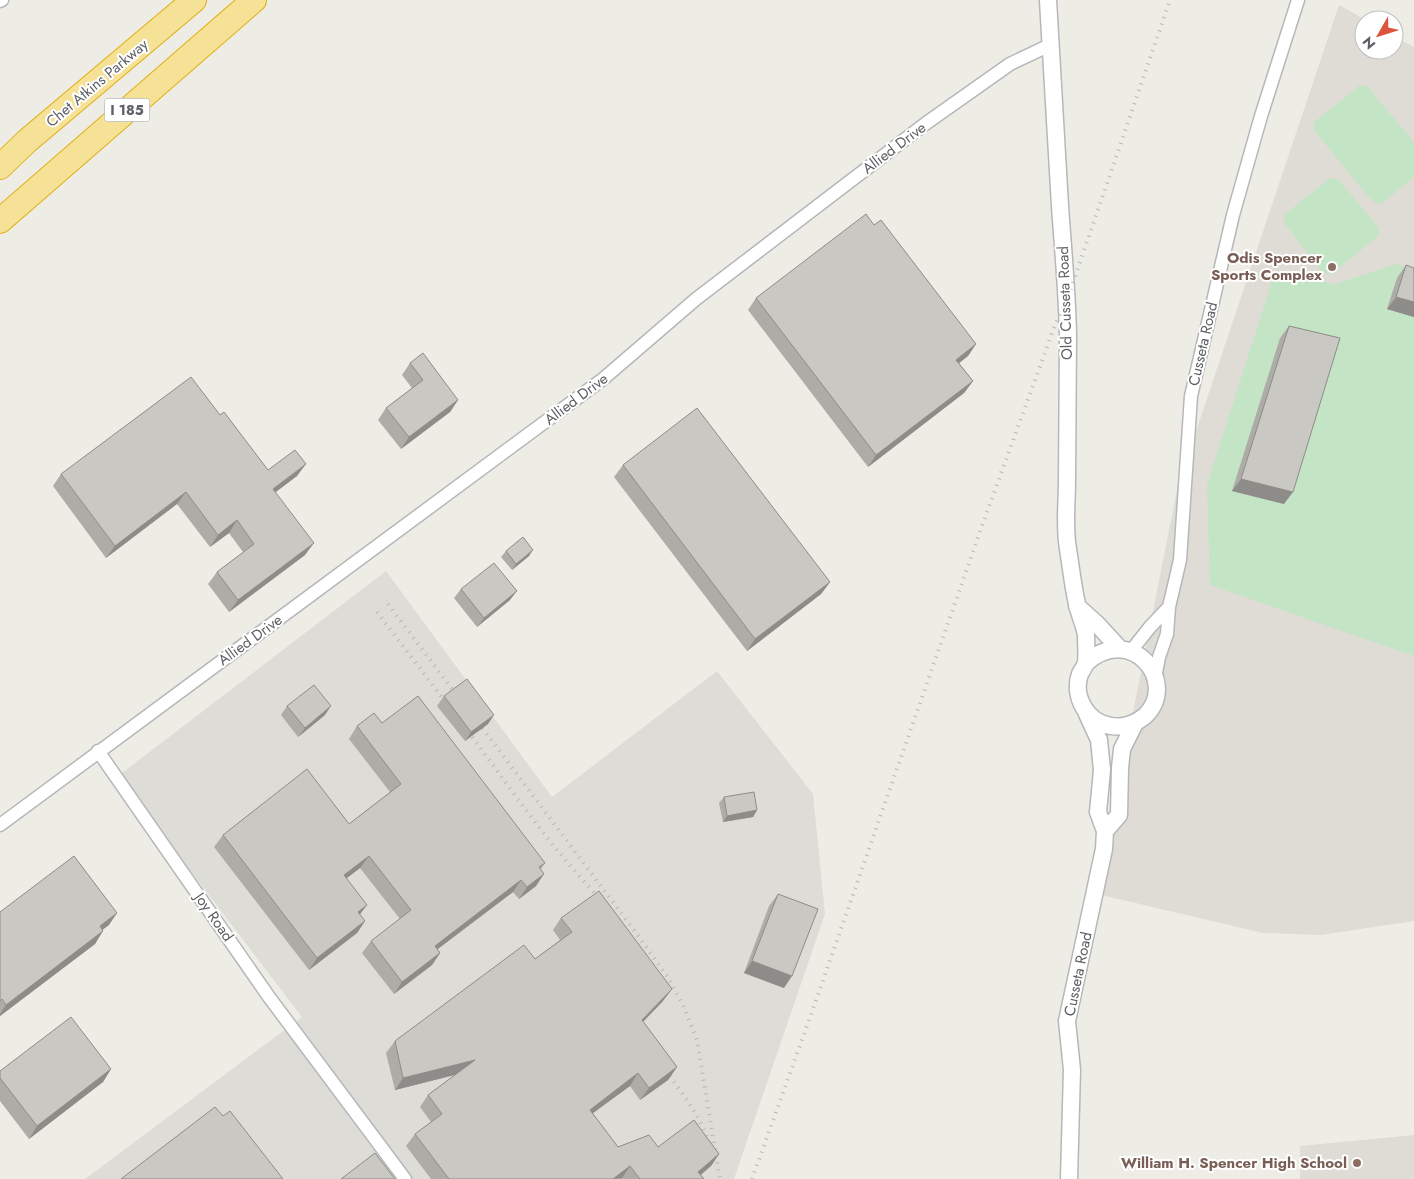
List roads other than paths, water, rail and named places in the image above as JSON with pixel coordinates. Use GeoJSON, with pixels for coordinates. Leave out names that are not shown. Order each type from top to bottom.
{"type":"FeatureCollection","features":[{"type":"Feature","properties":{"kind":"highway","name":"Chet Atkins Parkway"},"geometry":{"type":"LineString","coordinates":[[0,167],[27,141],[194,0]]}},
{"type":"Feature","properties":{"kind":"highway","name":"I 185"},"geometry":{"type":"LineString","coordinates":[[0,221],[254,0]]}},
{"type":"Feature","properties":{"kind":"street","name":"Old Cusseta Road"},"geometry":{"type":"LineString","coordinates":[[1048,0],[1068,333],[1067,542],[1077,606],[1086,633],[1086,663]]}},
{"type":"Feature","properties":{"kind":"street","name":"Cusseta Road"},"geometry":{"type":"LineString","coordinates":[[1105,831],[1119,815],[1122,749],[1135,723],[1146,715],[1153,704],[1156,691],[1155,678],[1167,634],[1169,607],[1180,560],[1190,396],[1233,215],[1261,116],[1298,0]]}},
{"type":"Feature","properties":{"kind":"street","name":"Allied Drive"},"geometry":{"type":"LineString","coordinates":[[98,752],[603,379],[696,299],[925,124],[1010,64],[1050,45]]}},
{"type":"Feature","properties":{"kind":"street"},"geometry":{"type":"LineString","coordinates":[[1077,606],[1125,650],[1142,658],[1150,667],[1155,678]]}},
{"type":"Feature","properties":{"kind":"street","name":"Cusseta Road"},"geometry":{"type":"LineString","coordinates":[[1125,650],[1150,628],[1169,607]]}},
{"type":"Feature","properties":{"kind":"street"},"geometry":{"type":"LineString","coordinates":[[1086,663],[1095,655],[1107,650],[1125,650]]}},
{"type":"Feature","properties":{"kind":"street","name":"Cusseta Road"},"geometry":{"type":"LineString","coordinates":[[1069,1179],[1072,1070],[1067,1020],[1104,849],[1105,831],[1098,812],[1102,770],[1099,740],[1080,700],[1078,686],[1080,674],[1086,663]]}},
{"type":"Feature","properties":{"kind":"street"},"geometry":{"type":"LineString","coordinates":[[1086,712],[1096,721],[1108,726],[1122,727],[1135,723]]}},
{"type":"Feature","properties":{"kind":"street"},"geometry":{"type":"LineString","coordinates":[[0,825],[98,752]]}},
{"type":"Feature","properties":{"kind":"street","name":"Joy Road"},"geometry":{"type":"LineString","coordinates":[[98,752],[269,997],[405,1179]]}},
{"type":"Feature","properties":{"kind":"railway"},"geometry":{"type":"LineString","coordinates":[[752,1179],[983,523],[1055,325],[1066,303],[1170,0]]}},
{"type":"Feature","properties":{"kind":"railway"},"geometry":{"type":"LineString","coordinates":[[388,604],[461,701]]}},
{"type":"Feature","properties":{"kind":"railway"},"geometry":{"type":"LineString","coordinates":[[377,612],[450,708]]}},
{"type":"Feature","properties":{"kind":"railway"},"geometry":{"type":"LineString","coordinates":[[474,717],[639,937],[669,979],[683,1005],[697,1040],[720,1179]]}},
{"type":"Feature","properties":{"kind":"railway"},"geometry":{"type":"LineString","coordinates":[[464,726],[549,840],[605,904]]}},
{"type":"Feature","properties":{"kind":"railway"},"geometry":{"type":"LineString","coordinates":[[661,1065],[696,1114],[711,1148]]}},
{"type":"Feature","properties":{"kind":"place","name":"Odis Spencer Sports Complex"},"geometry":{"type":"Point","coordinates":[1332,267]}},
{"type":"Feature","properties":{"kind":"place","name":"William H. Spencer High School"},"geometry":{"type":"Point","coordinates":[1357,1163]}}]}
